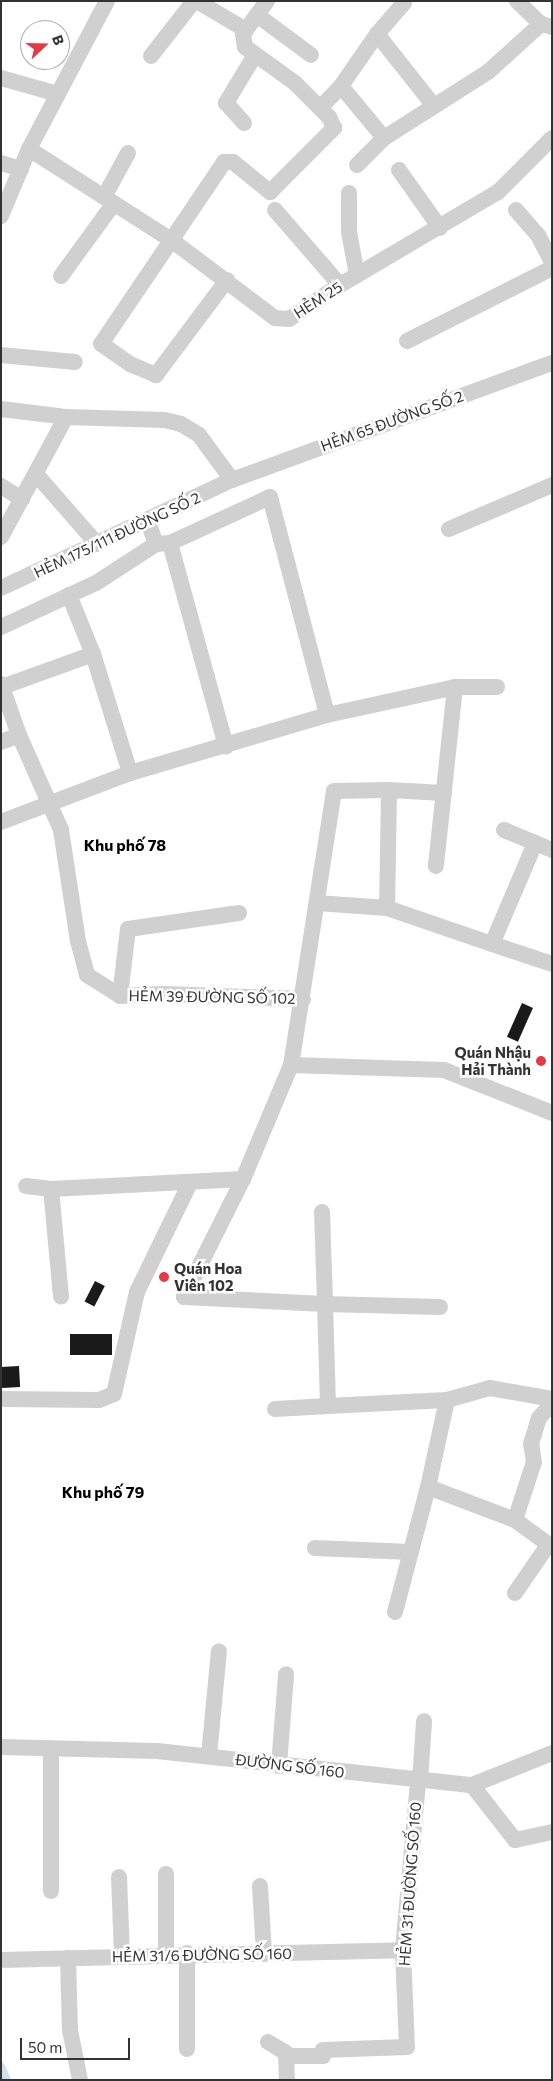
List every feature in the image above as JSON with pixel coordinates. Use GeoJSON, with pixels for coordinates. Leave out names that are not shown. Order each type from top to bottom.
{"type":"FeatureCollection","features":[{"type":"Feature","properties":{"kind":"street"},"geometry":{"type":"LineString","coordinates":[[1,216],[29,149],[107,1]]}},
{"type":"Feature","properties":{"kind":"street"},"geometry":{"type":"LineString","coordinates":[[151,56],[195,1],[246,30]]}},
{"type":"Feature","properties":{"kind":"street"},"geometry":{"type":"LineString","coordinates":[[228,280],[156,375],[130,364],[101,344],[170,239],[224,162],[233,162],[267,192],[273,190],[334,128],[320,108],[295,83],[255,55],[241,40],[266,1]]}},
{"type":"Feature","properties":{"kind":"street"},"geometry":{"type":"LineString","coordinates":[[357,165],[384,138],[488,72],[546,25],[518,1]]}},
{"type":"Feature","properties":{"kind":"street"},"geometry":{"type":"LineString","coordinates":[[320,108],[341,86],[378,34],[404,2]]}},
{"type":"Feature","properties":{"kind":"street"},"geometry":{"type":"LineString","coordinates":[[256,15],[311,56]]}},
{"type":"Feature","properties":{"kind":"street"},"geometry":{"type":"LineString","coordinates":[[378,34],[434,106]]}},
{"type":"Feature","properties":{"kind":"street"},"geometry":{"type":"LineString","coordinates":[[244,123],[226,103],[255,55]]}},
{"type":"Feature","properties":{"kind":"street"},"geometry":{"type":"LineString","coordinates":[[1,78],[58,94]]}},
{"type":"Feature","properties":{"kind":"street"},"geometry":{"type":"LineString","coordinates":[[341,86],[384,138]]}},
{"type":"Feature","properties":{"kind":"street","name":"HẺM 25"},"geometry":{"type":"LineString","coordinates":[[29,149],[170,239],[228,280],[276,318],[289,319],[340,285],[440,228],[498,192],[552,138]]}},
{"type":"Feature","properties":{"kind":"street"},"geometry":{"type":"LineString","coordinates":[[60,276],[109,200],[128,153]]}},
{"type":"Feature","properties":{"kind":"street"},"geometry":{"type":"LineString","coordinates":[[1,163],[21,169]]}},
{"type":"Feature","properties":{"kind":"street"},"geometry":{"type":"LineString","coordinates":[[398,170],[440,228]]}},
{"type":"Feature","properties":{"kind":"street"},"geometry":{"type":"LineString","coordinates":[[350,193],[349,232],[357,275]]}},
{"type":"Feature","properties":{"kind":"street"},"geometry":{"type":"LineString","coordinates":[[275,210],[340,285]]}},
{"type":"Feature","properties":{"kind":"street"},"geometry":{"type":"LineString","coordinates":[[516,210],[538,235],[552,262]]}},
{"type":"Feature","properties":{"kind":"street"},"geometry":{"type":"LineString","coordinates":[[407,342],[552,268]]}},
{"type":"Feature","properties":{"kind":"street"},"geometry":{"type":"LineString","coordinates":[[1,355],[75,362]]}},
{"type":"Feature","properties":{"kind":"street","name":"HẺM 65 ĐƯỜNG SỐ 2"},"geometry":{"type":"LineString","coordinates":[[232,480],[552,363]]}},
{"type":"Feature","properties":{"kind":"street"},"geometry":{"type":"LineString","coordinates":[[1,409],[66,417],[165,420],[181,424],[199,435],[232,480]]}},
{"type":"Feature","properties":{"kind":"street"},"geometry":{"type":"LineString","coordinates":[[1,537],[66,417]]}},
{"type":"Feature","properties":{"kind":"street"},"geometry":{"type":"LineString","coordinates":[[36,474],[97,544]]}},
{"type":"Feature","properties":{"kind":"street","name":"HẺM 175/111 ĐƯỜNG SỐ 2"},"geometry":{"type":"LineString","coordinates":[[1,588],[148,522],[232,480]]}},
{"type":"Feature","properties":{"kind":"street"},"geometry":{"type":"LineString","coordinates":[[449,528],[552,485]]}},
{"type":"Feature","properties":{"kind":"street"},"geometry":{"type":"LineString","coordinates":[[1,486],[22,499]]}},
{"type":"Feature","properties":{"kind":"street"},"geometry":{"type":"LineString","coordinates":[[1,627],[96,583],[163,544],[270,497],[327,715]]}},
{"type":"Feature","properties":{"kind":"street"},"geometry":{"type":"LineString","coordinates":[[148,522],[163,544],[226,746]]}},
{"type":"Feature","properties":{"kind":"street"},"geometry":{"type":"LineString","coordinates":[[70,595],[93,654],[130,772]]}},
{"type":"Feature","properties":{"kind":"street"},"geometry":{"type":"LineString","coordinates":[[48,803],[19,735],[2,686],[93,654]]}},
{"type":"Feature","properties":{"kind":"street"},"geometry":{"type":"LineString","coordinates":[[1,822],[130,772],[226,746],[327,715],[455,687],[498,686]]}},
{"type":"Feature","properties":{"kind":"street"},"geometry":{"type":"LineString","coordinates":[[436,866],[455,687]]}},
{"type":"Feature","properties":{"kind":"street"},"geometry":{"type":"LineString","coordinates":[[1,742],[19,735]]}},
{"type":"Feature","properties":{"kind":"street"},"geometry":{"type":"LineString","coordinates":[[440,1306],[325,1304],[184,1297],[243,1179],[291,1065],[334,791],[389,790],[444,793]]}},
{"type":"Feature","properties":{"kind":"street"},"geometry":{"type":"LineString","coordinates":[[387,908],[389,790]]}},
{"type":"Feature","properties":{"kind":"street","name":"HẺM 39 ĐƯỜNG SỐ 102"},"geometry":{"type":"LineString","coordinates":[[48,803],[61,830],[78,941],[87,975],[120,996],[164,994],[303,998]]}},
{"type":"Feature","properties":{"kind":"street"},"geometry":{"type":"LineString","coordinates":[[504,830],[552,850]]}},
{"type":"Feature","properties":{"kind":"street"},"geometry":{"type":"LineString","coordinates":[[492,944],[534,843]]}},
{"type":"Feature","properties":{"kind":"street"},"geometry":{"type":"LineString","coordinates":[[317,903],[387,908],[552,964]]}},
{"type":"Feature","properties":{"kind":"street","name":"HẺM 39 ĐƯỜNG SỐ 102"},"geometry":{"type":"LineString","coordinates":[[120,996],[128,929],[239,913]]}},
{"type":"Feature","properties":{"kind":"street"},"geometry":{"type":"LineString","coordinates":[[291,1065],[444,1070],[552,1113]]}},
{"type":"Feature","properties":{"kind":"street"},"geometry":{"type":"LineString","coordinates":[[26,1186],[51,1189],[243,1179]]}},
{"type":"Feature","properties":{"kind":"street"},"geometry":{"type":"LineString","coordinates":[[1,1399],[99,1400],[114,1394],[137,1292],[190,1183]]}},
{"type":"Feature","properties":{"kind":"street"},"geometry":{"type":"LineString","coordinates":[[51,1189],[61,1297]]}},
{"type":"Feature","properties":{"kind":"street"},"geometry":{"type":"LineString","coordinates":[[322,1212],[328,1406]]}},
{"type":"Feature","properties":{"kind":"street"},"geometry":{"type":"LineString","coordinates":[[275,1408],[447,1400],[490,1388],[552,1399]]}},
{"type":"Feature","properties":{"kind":"street"},"geometry":{"type":"LineString","coordinates":[[395,1612],[428,1487],[447,1400]]}},
{"type":"Feature","properties":{"kind":"street"},"geometry":{"type":"LineString","coordinates":[[515,1520],[534,1462],[532,1444],[539,1418],[552,1403]]}},
{"type":"Feature","properties":{"kind":"street"},"geometry":{"type":"LineString","coordinates":[[428,1487],[515,1520],[550,1546],[515,1593]]}},
{"type":"Feature","properties":{"kind":"street"},"geometry":{"type":"LineString","coordinates":[[315,1548],[411,1552]]}},
{"type":"Feature","properties":{"kind":"street"},"geometry":{"type":"LineString","coordinates":[[209,1756],[219,1651]]}},
{"type":"Feature","properties":{"kind":"street"},"geometry":{"type":"LineString","coordinates":[[279,1766],[286,1674]]}},
{"type":"Feature","properties":{"kind":"street","name":"HẺM 31 ĐƯỜNG SỐ 160"},"geometry":{"type":"LineString","coordinates":[[287,2056],[323,2056],[323,2050],[407,2047],[403,1950],[424,1721]]}},
{"type":"Feature","properties":{"kind":"street","name":"ĐƯỜNG SỐ 160"},"geometry":{"type":"LineString","coordinates":[[1,1747],[209,1756],[419,1782],[472,1786]]}},
{"type":"Feature","properties":{"kind":"street"},"geometry":{"type":"LineString","coordinates":[[51,1748],[51,1891]]}},
{"type":"Feature","properties":{"kind":"street"},"geometry":{"type":"LineString","coordinates":[[552,1753],[472,1786],[514,1840],[552,1832]]}},
{"type":"Feature","properties":{"kind":"street"},"geometry":{"type":"LineString","coordinates":[[166,1874],[166,1954]]}},
{"type":"Feature","properties":{"kind":"street"},"geometry":{"type":"LineString","coordinates":[[119,1877],[122,1956]]}},
{"type":"Feature","properties":{"kind":"street"},"geometry":{"type":"LineString","coordinates":[[260,1886],[264,1954]]}},
{"type":"Feature","properties":{"kind":"street","name":"HẺM 31/6 ĐƯỜNG SỐ 160"},"geometry":{"type":"LineString","coordinates":[[1,1960],[187,1953],[264,1954],[403,1950]]}},
{"type":"Feature","properties":{"kind":"street"},"geometry":{"type":"LineString","coordinates":[[186,2049],[187,1953]]}},
{"type":"Feature","properties":{"kind":"street"},"geometry":{"type":"LineString","coordinates":[[68,1958],[70,2030],[80,2080]]}},
{"type":"Feature","properties":{"kind":"street"},"geometry":{"type":"LineString","coordinates":[[268,2042],[285,2052],[287,2056],[287,2080]]}},
{"type":"Feature","properties":{"kind":"water"},"geometry":{"type":"Polygon","coordinates":[[[1,2061],[5,2065],[11,2080],[1,2080],[1,2061]]]}},
{"type":"Feature","properties":{"kind":"building"},"geometry":{"type":"Polygon","coordinates":[[[522,1003],[533,1008],[518,1042],[507,1037],[522,1003]]]}},
{"type":"Feature","properties":{"kind":"building"},"geometry":{"type":"Polygon","coordinates":[[[95,1281],[105,1286],[94,1306],[85,1301],[95,1281]]]}},
{"type":"Feature","properties":{"kind":"building"},"geometry":{"type":"Polygon","coordinates":[[[70,1334],[112,1334],[112,1355],[70,1355],[70,1334]]]}},
{"type":"Feature","properties":{"kind":"building"},"geometry":{"type":"Polygon","coordinates":[[[19,1366],[20,1387],[2,1388],[1,1367],[19,1366]]]}},
{"type":"Feature","properties":{"kind":"place","name":"Quán Nhậu Hải Thành"},"geometry":{"type":"Point","coordinates":[541,1061]}},
{"type":"Feature","properties":{"kind":"place","name":"Quán Hoa Viên 102"},"geometry":{"type":"Point","coordinates":[164,1277]}},
{"type":"Feature","properties":{"kind":"district","name":"Khu phố 78"},"geometry":{"type":"Point","coordinates":[125,845]}},
{"type":"Feature","properties":{"kind":"district","name":"Khu phố 79"},"geometry":{"type":"Point","coordinates":[103,1492]}}]}
